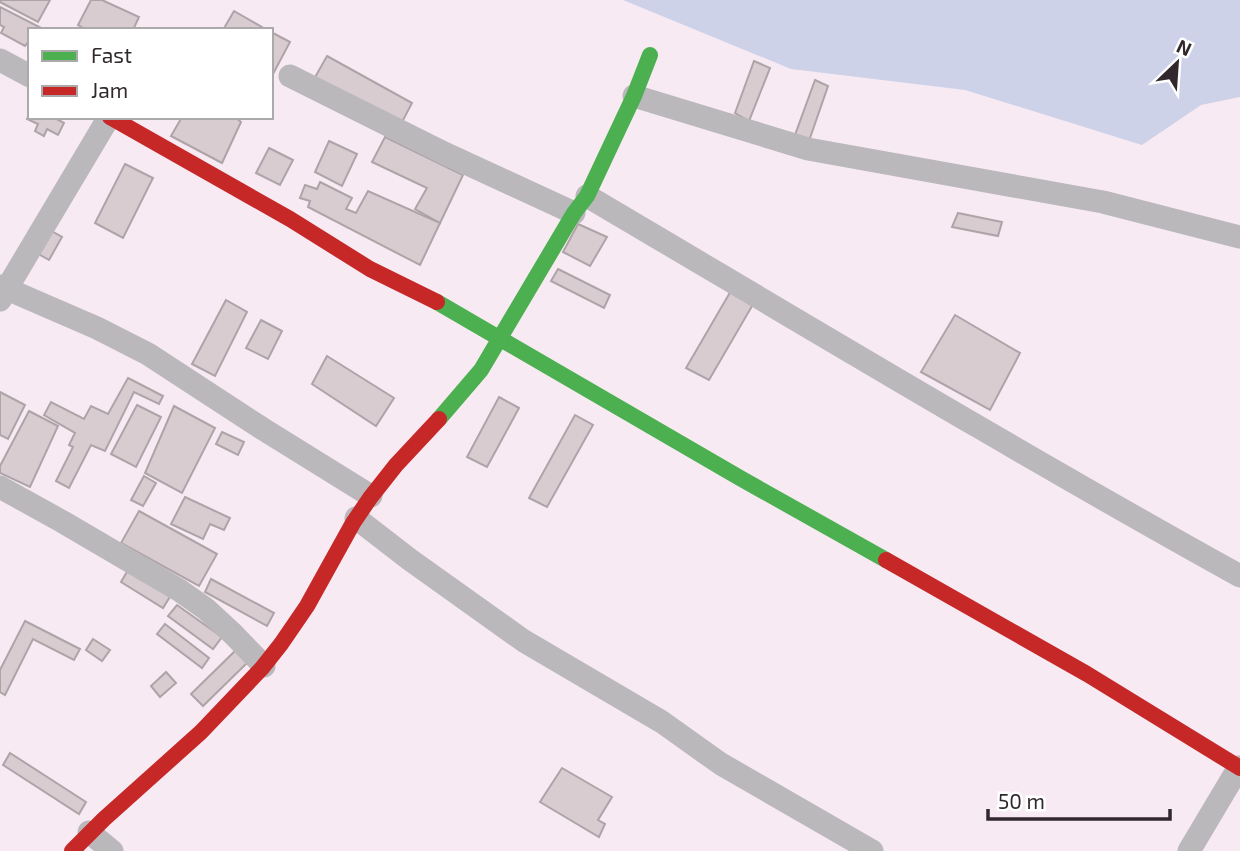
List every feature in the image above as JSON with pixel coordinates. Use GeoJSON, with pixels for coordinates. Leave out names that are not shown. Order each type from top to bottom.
{"type":"FeatureCollection","features":[{"type":"Feature","properties":{"kind":"street"},"geometry":{"type":"LineString","coordinates":[[72,851],[89,832],[233,701],[264,666],[304,611],[371,496],[481,370],[580,205],[634,96],[650,55]]}},
{"type":"Feature","properties":{"kind":"street"},"geometry":{"type":"LineString","coordinates":[[0,60],[28,75]]}},
{"type":"Feature","properties":{"kind":"street"},"geometry":{"type":"LineString","coordinates":[[290,76],[444,153],[580,205],[887,374],[1240,576]]}},
{"type":"Feature","properties":{"kind":"street"},"geometry":{"type":"LineString","coordinates":[[634,96],[808,149],[1103,202],[1240,237]]}},
{"type":"Feature","properties":{"kind":"street"},"geometry":{"type":"LineString","coordinates":[[109,119],[2,292],[97,328],[148,354],[371,496]]}},
{"type":"Feature","properties":{"kind":"street"},"geometry":{"type":"LineString","coordinates":[[114,119],[290,219],[370,269],[451,309],[751,484],[1087,674],[1239,767],[1189,851]]}},
{"type":"Feature","properties":{"kind":"street"},"geometry":{"type":"LineString","coordinates":[[0,488],[178,590],[206,609],[264,666]]}},
{"type":"Feature","properties":{"kind":"street"},"geometry":{"type":"LineString","coordinates":[[356,518],[524,640],[662,722],[721,764],[872,851]]}},
{"type":"Feature","properties":{"kind":"street"},"geometry":{"type":"LineString","coordinates":[[89,832],[112,851]]}},
{"type":"Feature","properties":{"kind":"water"},"geometry":{"type":"Polygon","coordinates":[[[623,0],[1240,0],[1240,97],[1201,105],[1142,145],[965,90],[791,69],[623,0]]]}},
{"type":"Feature","properties":{"kind":"building"},"geometry":{"type":"Polygon","coordinates":[[[50,0],[38,22],[0,2],[50,0]]]}},
{"type":"Feature","properties":{"kind":"building"},"geometry":{"type":"Polygon","coordinates":[[[91,0],[102,0],[139,17],[134,28],[83,28],[78,25],[91,0]]]}},
{"type":"Feature","properties":{"kind":"building"},"geometry":{"type":"Polygon","coordinates":[[[0,7],[41,28],[28,28],[28,42],[25,46],[1,33],[4,27],[0,25],[0,7]]]}},
{"type":"Feature","properties":{"kind":"building"},"geometry":{"type":"Polygon","coordinates":[[[234,11],[264,28],[224,28],[234,11]]]}},
{"type":"Feature","properties":{"kind":"building"},"geometry":{"type":"Polygon","coordinates":[[[273,33],[290,42],[273,74],[273,33]]]}},
{"type":"Feature","properties":{"kind":"building"},"geometry":{"type":"Polygon","coordinates":[[[327,56],[412,103],[400,126],[314,79],[327,56]]]}},
{"type":"Feature","properties":{"kind":"building"},"geometry":{"type":"Polygon","coordinates":[[[754,61],[770,68],[749,121],[735,113],[754,61]]]}},
{"type":"Feature","properties":{"kind":"building"},"geometry":{"type":"Polygon","coordinates":[[[815,80],[828,86],[809,141],[795,135],[815,80]]]}},
{"type":"Feature","properties":{"kind":"building"},"geometry":{"type":"Polygon","coordinates":[[[28,117],[28,119],[57,119],[64,123],[58,135],[47,129],[44,136],[35,131],[38,124],[27,119],[28,117]]]}},
{"type":"Feature","properties":{"kind":"building"},"geometry":{"type":"Polygon","coordinates":[[[181,119],[237,119],[241,122],[222,163],[171,136],[181,119]]]}},
{"type":"Feature","properties":{"kind":"building"},"geometry":{"type":"Polygon","coordinates":[[[385,137],[463,175],[440,223],[415,209],[427,188],[372,162],[385,137]]]}},
{"type":"Feature","properties":{"kind":"building"},"geometry":{"type":"Polygon","coordinates":[[[329,141],[357,154],[342,186],[315,172],[329,141]]]}},
{"type":"Feature","properties":{"kind":"building"},"geometry":{"type":"Polygon","coordinates":[[[269,148],[293,160],[280,185],[256,173],[269,148]]]}},
{"type":"Feature","properties":{"kind":"building"},"geometry":{"type":"Polygon","coordinates":[[[125,164],[153,178],[123,238],[95,223],[125,164]]]}},
{"type":"Feature","properties":{"kind":"building"},"geometry":{"type":"Polygon","coordinates":[[[320,182],[352,198],[346,209],[356,213],[368,191],[440,223],[420,265],[308,207],[310,201],[300,198],[305,185],[317,189],[320,182]]]}},
{"type":"Feature","properties":{"kind":"building"},"geometry":{"type":"Polygon","coordinates":[[[958,213],[1002,222],[998,236],[952,227],[958,213]]]}},
{"type":"Feature","properties":{"kind":"building"},"geometry":{"type":"Polygon","coordinates":[[[578,224],[607,237],[590,266],[563,252],[578,224]]]}},
{"type":"Feature","properties":{"kind":"building"},"geometry":{"type":"Polygon","coordinates":[[[46,228],[62,237],[49,260],[33,251],[46,228]]]}},
{"type":"Feature","properties":{"kind":"building"},"geometry":{"type":"Polygon","coordinates":[[[558,269],[610,295],[604,308],[551,281],[558,269]]]}},
{"type":"Feature","properties":{"kind":"building"},"geometry":{"type":"Polygon","coordinates":[[[732,289],[755,301],[709,380],[686,368],[732,289]]]}},
{"type":"Feature","properties":{"kind":"building"},"geometry":{"type":"Polygon","coordinates":[[[226,300],[247,312],[215,376],[192,364],[226,300]]]}},
{"type":"Feature","properties":{"kind":"building"},"geometry":{"type":"Polygon","coordinates":[[[955,315],[1020,353],[990,410],[921,372],[955,315]]]}},
{"type":"Feature","properties":{"kind":"building"},"geometry":{"type":"Polygon","coordinates":[[[261,320],[282,331],[268,359],[246,348],[261,320]]]}},
{"type":"Feature","properties":{"kind":"building"},"geometry":{"type":"Polygon","coordinates":[[[327,356],[394,398],[376,426],[312,384],[327,356]]]}},
{"type":"Feature","properties":{"kind":"building"},"geometry":{"type":"Polygon","coordinates":[[[128,378],[163,396],[159,404],[134,392],[105,451],[91,445],[69,488],[56,481],[73,447],[69,445],[75,433],[44,415],[51,402],[84,419],[91,406],[108,414],[128,378]]]}},
{"type":"Feature","properties":{"kind":"building"},"geometry":{"type":"Polygon","coordinates":[[[0,392],[25,405],[8,439],[0,435],[0,392]]]}},
{"type":"Feature","properties":{"kind":"building"},"geometry":{"type":"Polygon","coordinates":[[[499,397],[519,408],[487,467],[467,457],[499,397]]]}},
{"type":"Feature","properties":{"kind":"building"},"geometry":{"type":"Polygon","coordinates":[[[137,405],[161,417],[136,467],[111,454],[137,405]]]}},
{"type":"Feature","properties":{"kind":"building"},"geometry":{"type":"Polygon","coordinates":[[[174,406],[215,428],[182,493],[145,473],[174,406]]]}},
{"type":"Feature","properties":{"kind":"building"},"geometry":{"type":"Polygon","coordinates":[[[29,411],[58,426],[30,487],[0,473],[0,466],[29,411]]]}},
{"type":"Feature","properties":{"kind":"building"},"geometry":{"type":"Polygon","coordinates":[[[575,415],[593,425],[547,507],[529,498],[575,415]]]}},
{"type":"Feature","properties":{"kind":"building"},"geometry":{"type":"Polygon","coordinates":[[[222,432],[244,442],[238,455],[216,444],[222,432]]]}},
{"type":"Feature","properties":{"kind":"building"},"geometry":{"type":"Polygon","coordinates":[[[144,476],[156,483],[143,506],[131,500],[144,476]]]}},
{"type":"Feature","properties":{"kind":"building"},"geometry":{"type":"Polygon","coordinates":[[[185,497],[230,518],[224,530],[210,524],[203,539],[171,524],[185,497]]]}},
{"type":"Feature","properties":{"kind":"building"},"geometry":{"type":"Polygon","coordinates":[[[139,511],[217,554],[199,586],[121,543],[139,511]]]}},
{"type":"Feature","properties":{"kind":"building"},"geometry":{"type":"Polygon","coordinates":[[[128,570],[171,595],[163,608],[121,582],[128,570]]]}},
{"type":"Feature","properties":{"kind":"building"},"geometry":{"type":"Polygon","coordinates":[[[211,579],[274,613],[267,626],[205,592],[211,579]]]}},
{"type":"Feature","properties":{"kind":"building"},"geometry":{"type":"Polygon","coordinates":[[[177,605],[222,637],[213,649],[168,616],[177,605]]]}},
{"type":"Feature","properties":{"kind":"building"},"geometry":{"type":"Polygon","coordinates":[[[25,621],[80,649],[74,660],[33,639],[5,695],[0,692],[0,670],[25,621]]]}},
{"type":"Feature","properties":{"kind":"building"},"geometry":{"type":"Polygon","coordinates":[[[165,624],[209,658],[202,668],[157,634],[165,624]]]}},
{"type":"Feature","properties":{"kind":"building"},"geometry":{"type":"Polygon","coordinates":[[[93,639],[110,650],[102,661],[86,650],[93,639]]]}},
{"type":"Feature","properties":{"kind":"building"},"geometry":{"type":"Polygon","coordinates":[[[236,650],[248,662],[203,706],[191,694],[236,650]]]}},
{"type":"Feature","properties":{"kind":"building"},"geometry":{"type":"Polygon","coordinates":[[[166,672],[176,683],[160,697],[151,686],[166,672]]]}},
{"type":"Feature","properties":{"kind":"building"},"geometry":{"type":"Polygon","coordinates":[[[10,753],[86,802],[79,814],[3,765],[10,753]]]}},
{"type":"Feature","properties":{"kind":"building"},"geometry":{"type":"Polygon","coordinates":[[[562,768],[612,797],[598,820],[605,824],[599,837],[540,802],[562,768]]]}},
{"type":"Feature","properties":{"kind":"traffic: fast"},"geometry":{"type":"LineString","coordinates":[[439,419],[481,370],[574,213],[587,196],[634,96],[650,55]]}},
{"type":"Feature","properties":{"kind":"traffic: fast"},"geometry":{"type":"LineString","coordinates":[[437,302],[886,560]]}},
{"type":"Feature","properties":{"kind":"traffic: jam"},"geometry":{"type":"LineString","coordinates":[[114,119],[290,219],[370,269],[437,302]]}},
{"type":"Feature","properties":{"kind":"traffic: jam"},"geometry":{"type":"LineString","coordinates":[[72,851],[201,732],[262,668],[307,606],[370,498],[396,465],[439,419]]}},
{"type":"Feature","properties":{"kind":"traffic: jam"},"geometry":{"type":"LineString","coordinates":[[886,560],[1087,674],[1240,768]]}}]}
